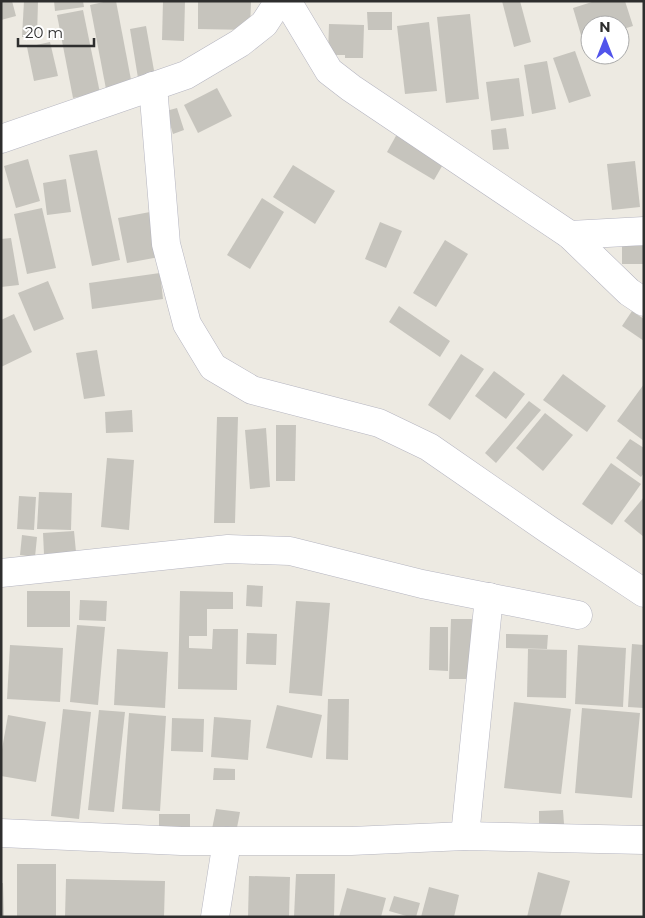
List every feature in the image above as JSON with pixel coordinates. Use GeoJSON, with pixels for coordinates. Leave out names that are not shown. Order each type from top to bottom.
{"type":"FeatureCollection","features":[{"type":"Feature","properties":{"kind":"street"},"geometry":{"type":"LineString","coordinates":[[1,139],[186,75],[240,43],[264,24],[279,1]]}},
{"type":"Feature","properties":{"kind":"street"},"geometry":{"type":"LineString","coordinates":[[287,1],[329,71],[351,88],[570,235],[629,292],[644,302]]}},
{"type":"Feature","properties":{"kind":"street"},"geometry":{"type":"LineString","coordinates":[[153,86],[166,244],[187,324],[213,367],[252,390],[379,423],[429,447],[644,593]]}},
{"type":"Feature","properties":{"kind":"street"},"geometry":{"type":"LineString","coordinates":[[570,235],[644,231]]}},
{"type":"Feature","properties":{"kind":"street"},"geometry":{"type":"LineString","coordinates":[[1,573],[228,549],[290,551],[422,584],[578,615]]}},
{"type":"Feature","properties":{"kind":"street"},"geometry":{"type":"LineString","coordinates":[[466,836],[489,597]]}},
{"type":"Feature","properties":{"kind":"street"},"geometry":{"type":"LineString","coordinates":[[1,833],[181,840],[351,840],[466,836],[644,840]]}},
{"type":"Feature","properties":{"kind":"street"},"geometry":{"type":"LineString","coordinates":[[215,917],[227,840]]}},
{"type":"Feature","properties":{"kind":"building"},"geometry":{"type":"Polygon","coordinates":[[[1,1],[12,1],[16,16],[1,20],[1,1]]]}},
{"type":"Feature","properties":{"kind":"building"},"geometry":{"type":"Polygon","coordinates":[[[24,1],[38,1],[37,37],[22,37],[24,1]]]}},
{"type":"Feature","properties":{"kind":"building"},"geometry":{"type":"Polygon","coordinates":[[[54,1],[83,1],[84,7],[55,11],[54,1]]]}},
{"type":"Feature","properties":{"kind":"building"},"geometry":{"type":"Polygon","coordinates":[[[116,1],[132,85],[106,89],[90,5],[116,1]]]}},
{"type":"Feature","properties":{"kind":"building"},"geometry":{"type":"Polygon","coordinates":[[[163,1],[185,1],[184,41],[162,40],[163,1]]]}},
{"type":"Feature","properties":{"kind":"building"},"geometry":{"type":"Polygon","coordinates":[[[198,1],[251,2],[250,30],[198,29],[198,1]]]}},
{"type":"Feature","properties":{"kind":"building"},"geometry":{"type":"Polygon","coordinates":[[[502,1],[520,1],[531,42],[514,47],[502,1]]]}},
{"type":"Feature","properties":{"kind":"building"},"geometry":{"type":"Polygon","coordinates":[[[595,1],[625,1],[629,15],[580,15],[580,32],[573,8],[595,1]]]}},
{"type":"Feature","properties":{"kind":"building"},"geometry":{"type":"Polygon","coordinates":[[[83,10],[100,93],[73,98],[57,15],[83,10]]]}},
{"type":"Feature","properties":{"kind":"building"},"geometry":{"type":"Polygon","coordinates":[[[367,12],[392,12],[392,30],[368,30],[367,12]]]}},
{"type":"Feature","properties":{"kind":"building"},"geometry":{"type":"Polygon","coordinates":[[[470,14],[479,99],[446,103],[437,17],[470,14]]]}},
{"type":"Feature","properties":{"kind":"building"},"geometry":{"type":"Polygon","coordinates":[[[429,22],[437,91],[405,94],[397,26],[429,22]]]}},
{"type":"Feature","properties":{"kind":"building"},"geometry":{"type":"Polygon","coordinates":[[[329,24],[364,25],[363,58],[345,58],[345,55],[328,55],[329,24]]]}},
{"type":"Feature","properties":{"kind":"building"},"geometry":{"type":"Polygon","coordinates":[[[146,26],[155,76],[138,78],[130,29],[146,26]]]}},
{"type":"Feature","properties":{"kind":"building"},"geometry":{"type":"Polygon","coordinates":[[[50,42],[58,76],[34,81],[27,47],[50,42]]]}},
{"type":"Feature","properties":{"kind":"building"},"geometry":{"type":"Polygon","coordinates":[[[575,51],[591,96],[569,103],[553,58],[575,51]]]}},
{"type":"Feature","properties":{"kind":"building"},"geometry":{"type":"Polygon","coordinates":[[[547,61],[556,109],[532,114],[524,65],[547,61]]]}},
{"type":"Feature","properties":{"kind":"building"},"geometry":{"type":"Polygon","coordinates":[[[519,78],[524,116],[491,121],[486,82],[519,78]]]}},
{"type":"Feature","properties":{"kind":"building"},"geometry":{"type":"Polygon","coordinates":[[[217,88],[232,116],[198,133],[184,105],[217,88]]]}},
{"type":"Feature","properties":{"kind":"building"},"geometry":{"type":"Polygon","coordinates":[[[177,108],[184,130],[173,134],[166,111],[177,108]]]}},
{"type":"Feature","properties":{"kind":"building"},"geometry":{"type":"Polygon","coordinates":[[[506,128],[509,149],[493,150],[491,130],[506,128]]]}},
{"type":"Feature","properties":{"kind":"building"},"geometry":{"type":"Polygon","coordinates":[[[397,134],[445,161],[434,180],[387,152],[397,134]]]}},
{"type":"Feature","properties":{"kind":"building"},"geometry":{"type":"Polygon","coordinates":[[[97,150],[120,260],[92,266],[69,155],[97,150]]]}},
{"type":"Feature","properties":{"kind":"building"},"geometry":{"type":"Polygon","coordinates":[[[28,159],[40,201],[16,208],[4,166],[28,159]]]}},
{"type":"Feature","properties":{"kind":"building"},"geometry":{"type":"Polygon","coordinates":[[[635,161],[640,207],[612,210],[607,164],[635,161]]]}},
{"type":"Feature","properties":{"kind":"building"},"geometry":{"type":"Polygon","coordinates":[[[293,165],[335,191],[315,224],[273,197],[293,165]]]}},
{"type":"Feature","properties":{"kind":"building"},"geometry":{"type":"Polygon","coordinates":[[[66,179],[71,212],[47,215],[43,183],[66,179]]]}},
{"type":"Feature","properties":{"kind":"building"},"geometry":{"type":"Polygon","coordinates":[[[262,198],[284,212],[250,269],[227,255],[262,198]]]}},
{"type":"Feature","properties":{"kind":"building"},"geometry":{"type":"Polygon","coordinates":[[[42,208],[56,268],[27,274],[14,214],[42,208]]]}},
{"type":"Feature","properties":{"kind":"building"},"geometry":{"type":"Polygon","coordinates":[[[150,212],[159,257],[127,263],[118,218],[150,212]]]}},
{"type":"Feature","properties":{"kind":"building"},"geometry":{"type":"Polygon","coordinates":[[[380,222],[402,231],[386,268],[365,259],[380,222]]]}},
{"type":"Feature","properties":{"kind":"building"},"geometry":{"type":"Polygon","coordinates":[[[11,238],[19,285],[1,287],[1,239],[11,238]]]}},
{"type":"Feature","properties":{"kind":"building"},"geometry":{"type":"Polygon","coordinates":[[[445,240],[468,254],[436,307],[413,293],[445,240]]]}},
{"type":"Feature","properties":{"kind":"building"},"geometry":{"type":"Polygon","coordinates":[[[622,245],[644,246],[644,264],[622,264],[622,245]]]}},
{"type":"Feature","properties":{"kind":"building"},"geometry":{"type":"Polygon","coordinates":[[[160,273],[163,299],[92,309],[89,283],[160,273]]]}},
{"type":"Feature","properties":{"kind":"building"},"geometry":{"type":"Polygon","coordinates":[[[48,281],[64,319],[34,331],[18,293],[48,281]]]}},
{"type":"Feature","properties":{"kind":"building"},"geometry":{"type":"Polygon","coordinates":[[[399,306],[450,341],[440,357],[389,322],[399,306]]]}},
{"type":"Feature","properties":{"kind":"building"},"geometry":{"type":"Polygon","coordinates":[[[632,311],[644,319],[644,341],[622,326],[632,311]]]}},
{"type":"Feature","properties":{"kind":"building"},"geometry":{"type":"Polygon","coordinates":[[[14,314],[32,352],[1,367],[1,320],[14,314]]]}},
{"type":"Feature","properties":{"kind":"building"},"geometry":{"type":"Polygon","coordinates":[[[97,350],[105,396],[84,399],[76,353],[97,350]]]}},
{"type":"Feature","properties":{"kind":"building"},"geometry":{"type":"Polygon","coordinates":[[[461,354],[484,369],[450,420],[428,405],[461,354]]]}},
{"type":"Feature","properties":{"kind":"building"},"geometry":{"type":"Polygon","coordinates":[[[494,371],[525,394],[506,419],[475,396],[494,371]]]}},
{"type":"Feature","properties":{"kind":"building"},"geometry":{"type":"Polygon","coordinates":[[[563,374],[606,406],[587,432],[543,400],[563,374]]]}},
{"type":"Feature","properties":{"kind":"building"},"geometry":{"type":"Polygon","coordinates":[[[644,384],[644,441],[617,421],[644,384]]]}},
{"type":"Feature","properties":{"kind":"building"},"geometry":{"type":"Polygon","coordinates":[[[529,401],[541,410],[496,463],[485,453],[529,401]]]}},
{"type":"Feature","properties":{"kind":"building"},"geometry":{"type":"Polygon","coordinates":[[[132,410],[133,432],[106,433],[105,412],[132,410]]]}},
{"type":"Feature","properties":{"kind":"building"},"geometry":{"type":"Polygon","coordinates":[[[545,413],[573,435],[543,471],[516,448],[545,413]]]}},
{"type":"Feature","properties":{"kind":"building"},"geometry":{"type":"Polygon","coordinates":[[[217,417],[238,417],[235,523],[214,523],[217,417]]]}},
{"type":"Feature","properties":{"kind":"building"},"geometry":{"type":"Polygon","coordinates":[[[276,425],[296,425],[295,481],[276,481],[276,425]]]}},
{"type":"Feature","properties":{"kind":"building"},"geometry":{"type":"Polygon","coordinates":[[[266,428],[270,487],[250,489],[245,430],[266,428]]]}},
{"type":"Feature","properties":{"kind":"building"},"geometry":{"type":"Polygon","coordinates":[[[630,439],[644,448],[644,473],[641,477],[616,458],[630,439]]]}},
{"type":"Feature","properties":{"kind":"building"},"geometry":{"type":"Polygon","coordinates":[[[107,458],[134,460],[129,530],[101,527],[107,458]]]}},
{"type":"Feature","properties":{"kind":"building"},"geometry":{"type":"Polygon","coordinates":[[[611,463],[641,484],[612,525],[582,504],[611,463]]]}},
{"type":"Feature","properties":{"kind":"building"},"geometry":{"type":"Polygon","coordinates":[[[39,492],[72,493],[71,530],[37,529],[39,492]]]}},
{"type":"Feature","properties":{"kind":"building"},"geometry":{"type":"Polygon","coordinates":[[[19,496],[36,497],[34,530],[17,529],[19,496]]]}},
{"type":"Feature","properties":{"kind":"building"},"geometry":{"type":"Polygon","coordinates":[[[644,497],[644,537],[624,521],[644,497]]]}},
{"type":"Feature","properties":{"kind":"building"},"geometry":{"type":"Polygon","coordinates":[[[74,531],[76,552],[44,554],[43,533],[74,531]]]}},
{"type":"Feature","properties":{"kind":"building"},"geometry":{"type":"Polygon","coordinates":[[[22,535],[37,537],[35,557],[20,555],[22,535]]]}},
{"type":"Feature","properties":{"kind":"building"},"geometry":{"type":"Polygon","coordinates":[[[247,585],[263,586],[262,607],[246,606],[247,585]]]}},
{"type":"Feature","properties":{"kind":"building"},"geometry":{"type":"Polygon","coordinates":[[[27,591],[70,591],[70,627],[27,627],[27,591]]]}},
{"type":"Feature","properties":{"kind":"building"},"geometry":{"type":"Polygon","coordinates":[[[180,591],[233,592],[233,609],[207,609],[207,636],[189,636],[189,648],[212,649],[213,629],[238,629],[237,690],[178,689],[180,591]]]}},
{"type":"Feature","properties":{"kind":"building"},"geometry":{"type":"Polygon","coordinates":[[[80,600],[107,601],[106,621],[79,620],[80,600]]]}},
{"type":"Feature","properties":{"kind":"building"},"geometry":{"type":"Polygon","coordinates":[[[296,601],[330,603],[322,696],[289,693],[296,601]]]}},
{"type":"Feature","properties":{"kind":"building"},"geometry":{"type":"Polygon","coordinates":[[[451,619],[472,619],[470,679],[449,679],[451,619]]]}},
{"type":"Feature","properties":{"kind":"building"},"geometry":{"type":"Polygon","coordinates":[[[77,625],[105,627],[98,705],[70,702],[77,625]]]}},
{"type":"Feature","properties":{"kind":"building"},"geometry":{"type":"Polygon","coordinates":[[[430,627],[448,627],[448,671],[429,670],[430,627]]]}},
{"type":"Feature","properties":{"kind":"building"},"geometry":{"type":"Polygon","coordinates":[[[247,633],[277,634],[276,665],[246,664],[247,633]]]}},
{"type":"Feature","properties":{"kind":"building"},"geometry":{"type":"Polygon","coordinates":[[[506,634],[548,635],[547,649],[506,648],[506,634]]]}},
{"type":"Feature","properties":{"kind":"building"},"geometry":{"type":"Polygon","coordinates":[[[632,644],[644,645],[644,708],[628,707],[632,644]]]}},
{"type":"Feature","properties":{"kind":"building"},"geometry":{"type":"Polygon","coordinates":[[[10,645],[63,648],[60,702],[7,699],[10,645]]]}},
{"type":"Feature","properties":{"kind":"building"},"geometry":{"type":"Polygon","coordinates":[[[578,645],[626,648],[623,707],[575,704],[578,645]]]}},
{"type":"Feature","properties":{"kind":"building"},"geometry":{"type":"Polygon","coordinates":[[[117,649],[168,652],[165,708],[114,705],[117,649]]]}},
{"type":"Feature","properties":{"kind":"building"},"geometry":{"type":"Polygon","coordinates":[[[528,649],[567,650],[566,698],[527,697],[528,649]]]}},
{"type":"Feature","properties":{"kind":"building"},"geometry":{"type":"Polygon","coordinates":[[[328,699],[349,699],[348,760],[326,759],[328,699]]]}},
{"type":"Feature","properties":{"kind":"building"},"geometry":{"type":"Polygon","coordinates":[[[514,702],[571,709],[561,794],[504,788],[514,702]]]}},
{"type":"Feature","properties":{"kind":"building"},"geometry":{"type":"Polygon","coordinates":[[[277,705],[322,715],[312,758],[266,748],[277,705]]]}},
{"type":"Feature","properties":{"kind":"building"},"geometry":{"type":"Polygon","coordinates":[[[582,708],[640,713],[632,798],[575,793],[582,708]]]}},
{"type":"Feature","properties":{"kind":"building"},"geometry":{"type":"Polygon","coordinates":[[[63,709],[91,712],[79,819],[51,816],[63,709]]]}},
{"type":"Feature","properties":{"kind":"building"},"geometry":{"type":"Polygon","coordinates":[[[99,710],[125,712],[114,812],[88,810],[99,710]]]}},
{"type":"Feature","properties":{"kind":"building"},"geometry":{"type":"Polygon","coordinates":[[[129,713],[166,716],[160,811],[122,809],[129,713]]]}},
{"type":"Feature","properties":{"kind":"building"},"geometry":{"type":"Polygon","coordinates":[[[8,715],[46,722],[36,782],[1,776],[1,755],[8,715]]]}},
{"type":"Feature","properties":{"kind":"building"},"geometry":{"type":"Polygon","coordinates":[[[214,717],[251,720],[248,760],[211,757],[214,717]]]}},
{"type":"Feature","properties":{"kind":"building"},"geometry":{"type":"Polygon","coordinates":[[[172,718],[204,719],[203,752],[171,751],[172,718]]]}},
{"type":"Feature","properties":{"kind":"building"},"geometry":{"type":"Polygon","coordinates":[[[214,768],[235,769],[235,780],[213,780],[214,768]]]}},
{"type":"Feature","properties":{"kind":"building"},"geometry":{"type":"Polygon","coordinates":[[[216,809],[240,812],[236,833],[212,829],[216,809]]]}},
{"type":"Feature","properties":{"kind":"building"},"geometry":{"type":"Polygon","coordinates":[[[563,810],[564,824],[539,825],[539,811],[563,810]]]}},
{"type":"Feature","properties":{"kind":"building"},"geometry":{"type":"Polygon","coordinates":[[[159,814],[190,814],[190,838],[159,838],[159,814]]]}},
{"type":"Feature","properties":{"kind":"building"},"geometry":{"type":"Polygon","coordinates":[[[17,864],[56,864],[56,917],[17,917],[17,864]]]}},
{"type":"Feature","properties":{"kind":"building"},"geometry":{"type":"Polygon","coordinates":[[[538,872],[570,881],[560,917],[527,917],[538,872]]]}},
{"type":"Feature","properties":{"kind":"building"},"geometry":{"type":"Polygon","coordinates":[[[296,874],[335,874],[334,917],[294,917],[296,874]]]}},
{"type":"Feature","properties":{"kind":"building"},"geometry":{"type":"Polygon","coordinates":[[[249,876],[290,877],[289,917],[248,917],[249,876]]]}},
{"type":"Feature","properties":{"kind":"building"},"geometry":{"type":"Polygon","coordinates":[[[66,879],[165,881],[164,917],[65,917],[66,879]]]}},
{"type":"Feature","properties":{"kind":"building"},"geometry":{"type":"Polygon","coordinates":[[[1,883],[3,883],[4,917],[1,917],[1,883]]]}},
{"type":"Feature","properties":{"kind":"building"},"geometry":{"type":"Polygon","coordinates":[[[429,887],[459,895],[454,917],[421,917],[429,887]]]}},
{"type":"Feature","properties":{"kind":"building"},"geometry":{"type":"Polygon","coordinates":[[[347,888],[386,898],[381,917],[339,917],[347,888]]]}},
{"type":"Feature","properties":{"kind":"building"},"geometry":{"type":"Polygon","coordinates":[[[394,896],[420,903],[416,917],[389,911],[394,896]]]}}]}
